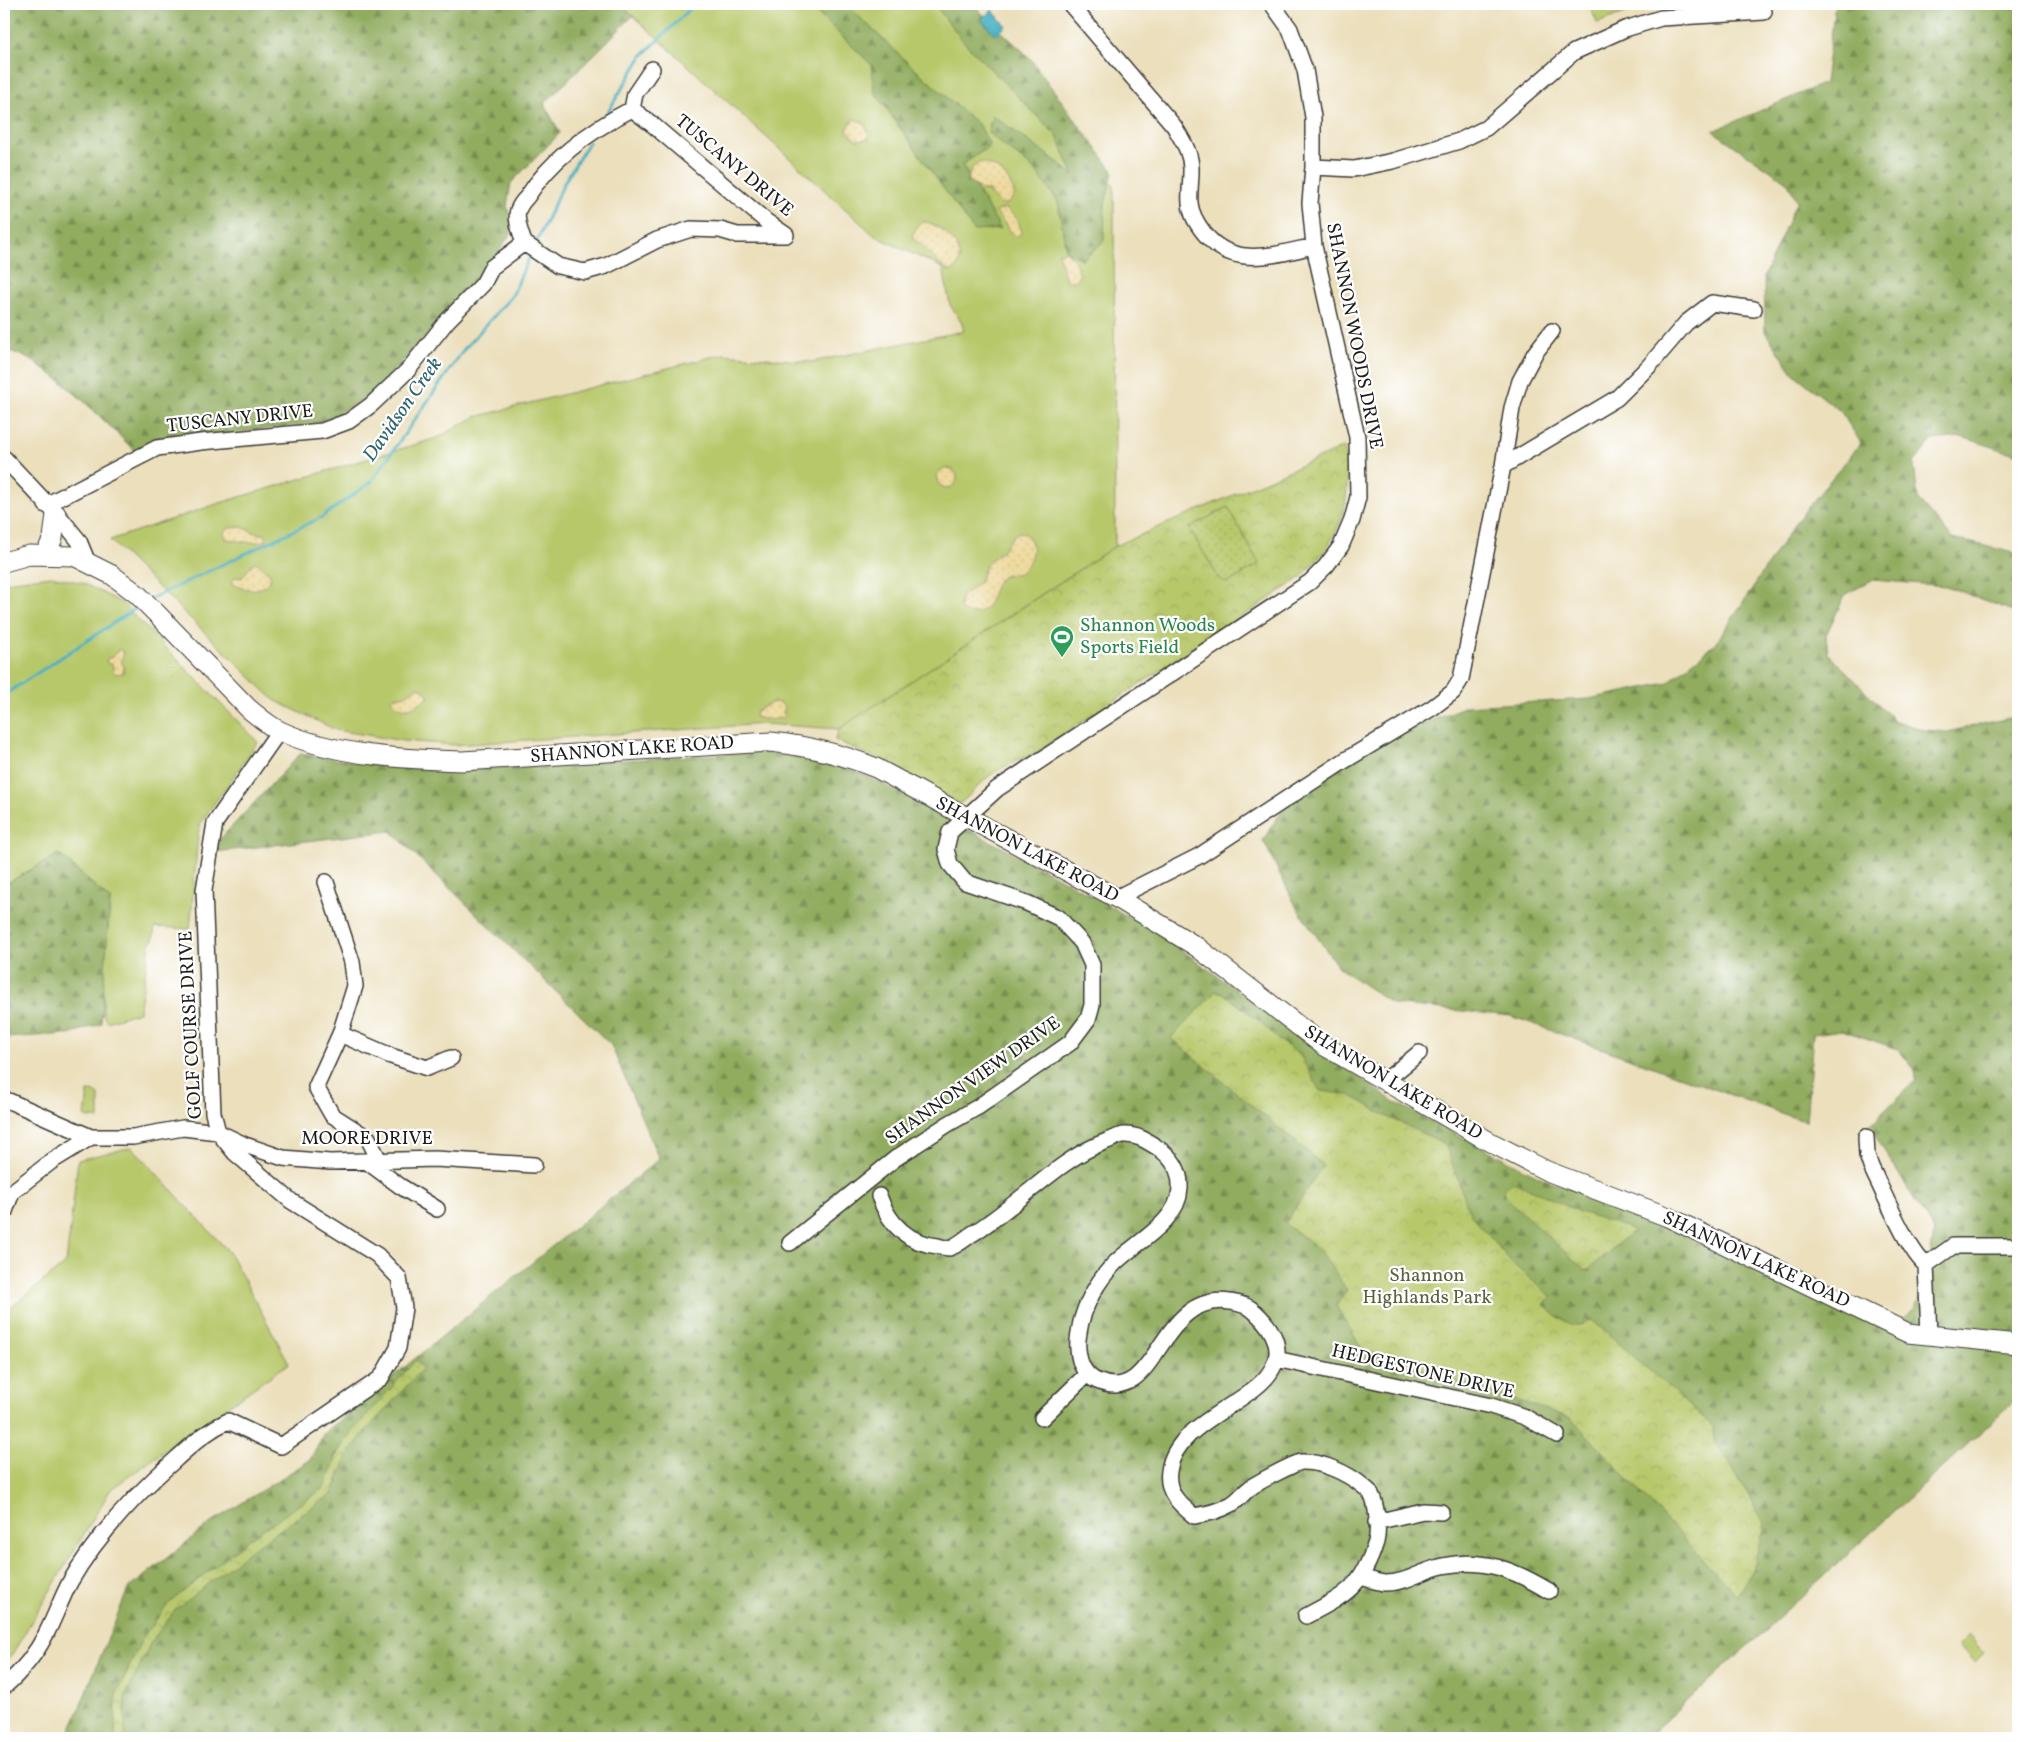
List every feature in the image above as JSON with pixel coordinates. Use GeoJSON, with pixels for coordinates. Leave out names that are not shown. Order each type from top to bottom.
{"type":"FeatureCollection","features":[{"type":"Feature","properties":{"kind":"main road"},"geometry":{"type":"LineString","coordinates":[[45,555],[54,533],[51,510]]}},
{"type":"Feature","properties":{"kind":"main road","name":"SHANNON LAKE ROAD"},"geometry":{"type":"LineString","coordinates":[[4,562],[29,555],[74,556],[112,575],[137,594],[249,709],[279,731],[303,740],[336,748],[423,760],[462,761],[771,742],[798,745],[850,757],[876,768],[1116,898],[1197,947],[1323,1045],[1490,1142],[1547,1171],[1668,1217],[1908,1333],[2018,1344]]}},
{"type":"Feature","properties":{"kind":"street"},"geometry":{"type":"LineString","coordinates":[[1070,4],[1174,126],[1189,155],[1192,216],[1211,242],[1225,252],[1242,256],[1260,256],[1314,246]]}},
{"type":"Feature","properties":{"kind":"street","name":"SHANNON WOODS DRIVE"},"geometry":{"type":"LineString","coordinates":[[966,818],[997,789],[1310,582],[1326,566],[1341,546],[1352,520],[1358,497],[1357,437],[1314,246],[1310,203],[1313,167],[1313,117],[1305,70],[1290,30],[1272,4]]}},
{"type":"Feature","properties":{"kind":"street"},"geometry":{"type":"LineString","coordinates":[[1313,167],[1354,169],[1393,161],[1459,141],[1486,128],[1574,52],[1625,29],[1661,18],[1764,12]]}},
{"type":"Feature","properties":{"kind":"street"},"geometry":{"type":"LineString","coordinates":[[524,243],[518,222],[518,209],[534,186],[576,143],[604,123],[632,109],[635,94],[652,69]]}},
{"type":"Feature","properties":{"kind":"street","name":"TUSCANY DRIVE"},"geometry":{"type":"LineString","coordinates":[[51,510],[157,448],[322,431],[349,421],[371,405],[408,370],[447,321],[483,284],[492,267],[524,243],[558,266],[585,272],[606,266],[657,240],[691,228],[720,230],[737,235],[786,235],[767,222],[632,109]]}},
{"type":"Feature","properties":{"kind":"street"},"geometry":{"type":"LineString","coordinates":[[1503,466],[1617,398],[1649,366],[1686,322],[1712,303],[1754,309]]}},
{"type":"Feature","properties":{"kind":"street"},"geometry":{"type":"LineString","coordinates":[[1116,898],[1198,856],[1344,761],[1432,708],[1453,692],[1461,679],[1503,466],[1512,408],[1520,381],[1535,353],[1552,331]]}},
{"type":"Feature","properties":{"kind":"street"},"geometry":{"type":"LineString","coordinates":[[4,458],[79,541],[88,563]]}},
{"type":"Feature","properties":{"kind":"street","name":"GOLF COURSE DRIVE"},"geometry":{"type":"LineString","coordinates":[[4,1687],[29,1662],[46,1635],[70,1583],[98,1538],[128,1507],[142,1488],[211,1429],[228,1422],[281,1446],[381,1378],[398,1348],[404,1308],[399,1278],[376,1255],[291,1201],[235,1153],[218,1132],[213,1113],[204,890],[215,824],[279,731]]}},
{"type":"Feature","properties":{"kind":"street","name":"SHANNON VIEW DRIVE"},"geometry":{"type":"LineString","coordinates":[[790,1243],[866,1184],[896,1158],[978,1107],[1070,1043],[1088,1019],[1092,1005],[1092,965],[1082,943],[1059,918],[1027,903],[965,882],[950,864],[946,849],[950,832],[966,818]]}},
{"type":"Feature","properties":{"kind":"street"},"geometry":{"type":"LineString","coordinates":[[326,882],[352,962],[354,986],[340,1034],[316,1087],[332,1115],[368,1138],[372,1160],[400,1186],[438,1209]]}},
{"type":"Feature","properties":{"kind":"street"},"geometry":{"type":"LineString","coordinates":[[340,1034],[391,1056],[427,1068],[451,1058]]}},
{"type":"Feature","properties":{"kind":"street"},"geometry":{"type":"LineString","coordinates":[[1385,1081],[1420,1053]]}},
{"type":"Feature","properties":{"kind":"street"},"geometry":{"type":"LineString","coordinates":[[9,1101],[91,1137]]}},
{"type":"Feature","properties":{"kind":"street","name":"MOORE DRIVE"},"geometry":{"type":"LineString","coordinates":[[91,1137],[133,1136],[182,1128],[218,1132],[245,1145],[283,1158],[330,1162],[435,1159],[534,1165]]}},
{"type":"Feature","properties":{"kind":"street"},"geometry":{"type":"LineString","coordinates":[[866,1184],[879,1196],[885,1211],[906,1236],[930,1246],[950,1248],[980,1230],[1066,1164],[1095,1145],[1122,1135],[1143,1138],[1163,1152],[1176,1167],[1180,1178],[1180,1196],[1172,1213],[1158,1228],[1137,1243],[1113,1265],[1093,1289],[1083,1315],[1078,1348],[1082,1366],[1087,1374],[1097,1381],[1114,1385],[1132,1382],[1148,1364],[1167,1335],[1184,1316],[1199,1305],[1220,1300],[1238,1303],[1252,1309],[1276,1339],[1276,1358],[1272,1369],[1264,1381],[1209,1419],[1184,1439],[1172,1458],[1169,1473],[1170,1487],[1177,1503],[1194,1516],[1211,1513],[1231,1505],[1251,1487],[1299,1462],[1324,1464],[1358,1482],[1371,1493],[1379,1532],[1361,1577],[1342,1597],[1306,1616]]}},
{"type":"Feature","properties":{"kind":"street"},"geometry":{"type":"LineString","coordinates":[[4,1214],[8,1194],[52,1161],[91,1137]]}},
{"type":"Feature","properties":{"kind":"street"},"geometry":{"type":"LineString","coordinates":[[1866,1137],[1867,1155],[1872,1167],[1911,1246],[1926,1265],[1928,1335]]}},
{"type":"Feature","properties":{"kind":"street"},"geometry":{"type":"LineString","coordinates":[[1926,1265],[1953,1246],[2018,1246]]}},
{"type":"Feature","properties":{"kind":"street","name":"HEDGESTONE DRIVE"},"geometry":{"type":"LineString","coordinates":[[1276,1358],[1491,1406],[1525,1417],[1557,1435]]}},
{"type":"Feature","properties":{"kind":"street"},"geometry":{"type":"LineString","coordinates":[[1042,1418],[1087,1374]]}},
{"type":"Feature","properties":{"kind":"street"},"geometry":{"type":"LineString","coordinates":[[1376,1522],[1423,1510],[1441,1512]]}},
{"type":"Feature","properties":{"kind":"street"},"geometry":{"type":"LineString","coordinates":[[1361,1577],[1383,1583],[1399,1581],[1443,1566],[1471,1564],[1502,1567],[1526,1577],[1549,1591]]}},
{"type":"Feature","properties":{"kind":"green space"},"geometry":{"type":"Polygon","coordinates":[[[4,4],[620,4],[633,16],[544,104],[560,133],[511,183],[507,205],[513,229],[484,276],[369,396],[321,422],[158,442],[135,451],[91,408],[55,377],[19,354],[4,350],[4,4]]]}},
{"type":"Feature","properties":{"kind":"green space"},"geometry":{"type":"Polygon","coordinates":[[[620,4],[943,4],[956,24],[1114,185],[1115,546],[839,729],[764,724],[455,745],[404,741],[336,730],[274,700],[110,540],[220,503],[437,438],[475,417],[723,354],[811,362],[964,331],[961,321],[950,305],[943,268],[875,236],[620,4]]]}},
{"type":"Feature","properties":{"kind":"green space"},"geometry":{"type":"Polygon","coordinates":[[[808,4],[846,4],[908,63],[980,126],[990,146],[962,165],[1001,229],[974,231],[874,91],[871,64],[808,4]]]}},
{"type":"Feature","properties":{"kind":"green space"},"geometry":{"type":"Polygon","coordinates":[[[934,4],[972,4],[1029,57],[1113,171],[1105,204],[1104,241],[1082,260],[1066,251],[1058,202],[1035,170],[988,133],[992,115],[1074,176],[1057,136],[965,43],[934,4]]]}},
{"type":"Feature","properties":{"kind":"green space"},"geometry":{"type":"Polygon","coordinates":[[[1589,4],[1663,4],[1642,7],[1597,23],[1589,4]]]}},
{"type":"Feature","properties":{"kind":"green space"},"geometry":{"type":"Polygon","coordinates":[[[1835,4],[2018,4],[2018,455],[1962,437],[1932,440],[1914,463],[1918,500],[1952,538],[2018,554],[2018,615],[2010,610],[1946,586],[1872,580],[1845,595],[1826,635],[1828,653],[1895,721],[1925,730],[1947,732],[2018,716],[2018,1398],[1647,1738],[64,1738],[69,1734],[128,1589],[212,1522],[310,1460],[324,1433],[659,1159],[611,1045],[391,831],[207,853],[300,754],[383,766],[445,771],[761,752],[821,760],[869,777],[1082,890],[1163,937],[1394,1102],[1542,1178],[1697,1238],[1896,1324],[1914,1309],[1927,1281],[1934,1231],[1869,1126],[1916,1080],[1915,1070],[1898,1049],[1842,1030],[1813,1034],[1806,1122],[1511,1016],[1392,1004],[1338,967],[1297,908],[1263,840],[1298,785],[1361,750],[1466,706],[1589,699],[1667,683],[1716,643],[1796,522],[1861,443],[1841,412],[1794,374],[1765,332],[1764,276],[1797,201],[1788,183],[1713,131],[1825,83],[1835,4]]]}},
{"type":"Feature","properties":{"kind":"green space"},"geometry":{"type":"Polygon","coordinates":[[[1344,447],[1347,486],[1341,519],[1325,550],[1299,579],[1032,755],[995,772],[959,804],[893,766],[835,740],[839,729],[1115,546],[1344,447]]]}},
{"type":"Feature","properties":{"kind":"green space"},"geometry":{"type":"Polygon","coordinates":[[[1228,507],[1259,564],[1228,583],[1220,580],[1189,528],[1228,507]]]}},
{"type":"Feature","properties":{"kind":"green space"},"geometry":{"type":"Polygon","coordinates":[[[51,576],[83,583],[122,603],[258,742],[201,822],[198,834],[190,929],[155,927],[153,940],[150,944],[139,1012],[107,1022],[103,1015],[104,995],[99,991],[100,953],[107,938],[110,900],[59,854],[4,885],[4,584],[51,576]]]}},
{"type":"Feature","properties":{"kind":"green space"},"geometry":{"type":"Polygon","coordinates":[[[59,854],[110,900],[101,1024],[68,1034],[5,1038],[4,885],[59,854]]]}},
{"type":"Feature","properties":{"kind":"green space","name":"Shannon Highlands Park"},"geometry":{"type":"Polygon","coordinates":[[[1216,991],[1223,993],[1300,1055],[1320,1091],[1350,1095],[1384,1115],[1445,1144],[1470,1214],[1514,1265],[1552,1297],[1543,1304],[1560,1319],[1571,1324],[1585,1324],[1592,1320],[1713,1426],[1716,1444],[1725,1455],[1764,1522],[1755,1564],[1737,1596],[1571,1418],[1363,1350],[1336,1306],[1347,1290],[1318,1248],[1285,1224],[1323,1165],[1171,1038],[1216,991]]]}},
{"type":"Feature","properties":{"kind":"green space"},"geometry":{"type":"Polygon","coordinates":[[[93,1091],[99,1095],[99,1119],[85,1117],[88,1092],[93,1091]]]}},
{"type":"Feature","properties":{"kind":"green space"},"geometry":{"type":"Polygon","coordinates":[[[132,1147],[229,1252],[289,1363],[111,1489],[11,1656],[4,1662],[4,1313],[66,1263],[78,1160],[132,1147]]]}},
{"type":"Feature","properties":{"kind":"green space"},"geometry":{"type":"Polygon","coordinates":[[[1512,1183],[1518,1183],[1577,1211],[1634,1230],[1586,1271],[1506,1198],[1504,1189],[1512,1183]]]}},
{"type":"Feature","properties":{"kind":"green space"},"geometry":{"type":"Polygon","coordinates":[[[416,1360],[423,1368],[364,1433],[348,1455],[332,1494],[256,1546],[176,1609],[151,1642],[125,1697],[125,1738],[115,1738],[116,1695],[143,1637],[169,1603],[250,1538],[324,1488],[339,1450],[356,1427],[416,1360]]]}},
{"type":"Feature","properties":{"kind":"green space"},"geometry":{"type":"Polygon","coordinates":[[[1968,1635],[1983,1652],[1974,1661],[1958,1645],[1968,1635]]]}},
{"type":"Feature","properties":{"kind":"sand"},"geometry":{"type":"Polygon","coordinates":[[[853,119],[863,122],[868,131],[869,139],[856,140],[847,130],[853,119]]]}},
{"type":"Feature","properties":{"kind":"sand"},"geometry":{"type":"Polygon","coordinates":[[[981,162],[998,170],[1006,177],[1015,194],[1009,203],[1001,205],[989,191],[981,190],[969,181],[971,170],[981,162]]]}},
{"type":"Feature","properties":{"kind":"sand"},"geometry":{"type":"Polygon","coordinates":[[[1005,208],[1020,225],[1022,233],[1015,237],[996,212],[1005,208]]]}},
{"type":"Feature","properties":{"kind":"sand"},"geometry":{"type":"Polygon","coordinates":[[[925,222],[940,228],[958,248],[960,256],[958,264],[953,271],[948,271],[912,236],[919,223],[925,222]]]}},
{"type":"Feature","properties":{"kind":"sand"},"geometry":{"type":"Polygon","coordinates":[[[1066,251],[1075,261],[1080,275],[1076,281],[1066,281],[1058,253],[1066,251]]]}},
{"type":"Feature","properties":{"kind":"sand"},"geometry":{"type":"Polygon","coordinates":[[[947,468],[954,471],[957,478],[954,485],[947,488],[940,485],[937,478],[940,471],[947,468]]]}},
{"type":"Feature","properties":{"kind":"sand"},"geometry":{"type":"Polygon","coordinates":[[[241,527],[259,534],[265,534],[267,540],[241,542],[226,539],[224,532],[229,528],[241,527]]]}},
{"type":"Feature","properties":{"kind":"sand"},"geometry":{"type":"Polygon","coordinates":[[[1019,532],[1030,538],[1032,543],[1031,556],[1025,568],[1019,573],[1000,579],[994,588],[990,602],[983,610],[972,614],[964,611],[960,608],[961,597],[979,583],[987,563],[1002,551],[1013,536],[1019,532]]]}},
{"type":"Feature","properties":{"kind":"sand"},"geometry":{"type":"Polygon","coordinates":[[[256,562],[270,574],[271,578],[264,587],[254,590],[232,584],[232,580],[236,577],[242,578],[252,564],[256,562]]]}},
{"type":"Feature","properties":{"kind":"sand"},"geometry":{"type":"Polygon","coordinates":[[[119,649],[124,653],[121,660],[124,667],[123,673],[116,674],[113,671],[113,666],[106,662],[119,649]]]}},
{"type":"Feature","properties":{"kind":"sand"},"geometry":{"type":"Polygon","coordinates":[[[419,687],[429,697],[410,708],[401,708],[391,700],[405,695],[419,687]]]}},
{"type":"Feature","properties":{"kind":"sand"},"geometry":{"type":"Polygon","coordinates":[[[773,702],[780,703],[784,707],[784,717],[770,720],[755,717],[756,711],[773,702]]]}},
{"type":"Feature","properties":{"kind":"water"},"geometry":{"type":"Polygon","coordinates":[[[992,10],[1006,26],[996,36],[981,19],[992,10]]]}},
{"type":"Feature","properties":{"kind":"waterway","name":"Davidson Creek"},"geometry":{"type":"LineString","coordinates":[[604,118],[642,56],[695,4]]}},
{"type":"Feature","properties":{"kind":"waterway","name":"Davidson Creek"},"geometry":{"type":"LineString","coordinates":[[535,245],[565,181],[589,142]]}},
{"type":"Feature","properties":{"kind":"waterway","name":"Davidson Creek"},"geometry":{"type":"LineString","coordinates":[[150,599],[322,517],[371,482],[465,348],[512,296],[531,253]]}},
{"type":"Feature","properties":{"kind":"waterway","name":"Davidson Creek"},"geometry":{"type":"LineString","coordinates":[[4,695],[141,605]]}},
{"type":"Feature","properties":{"kind":"place","name":"Shannon Woods Sports Field"},"geometry":{"type":"Point","coordinates":[1062,658]}}]}
